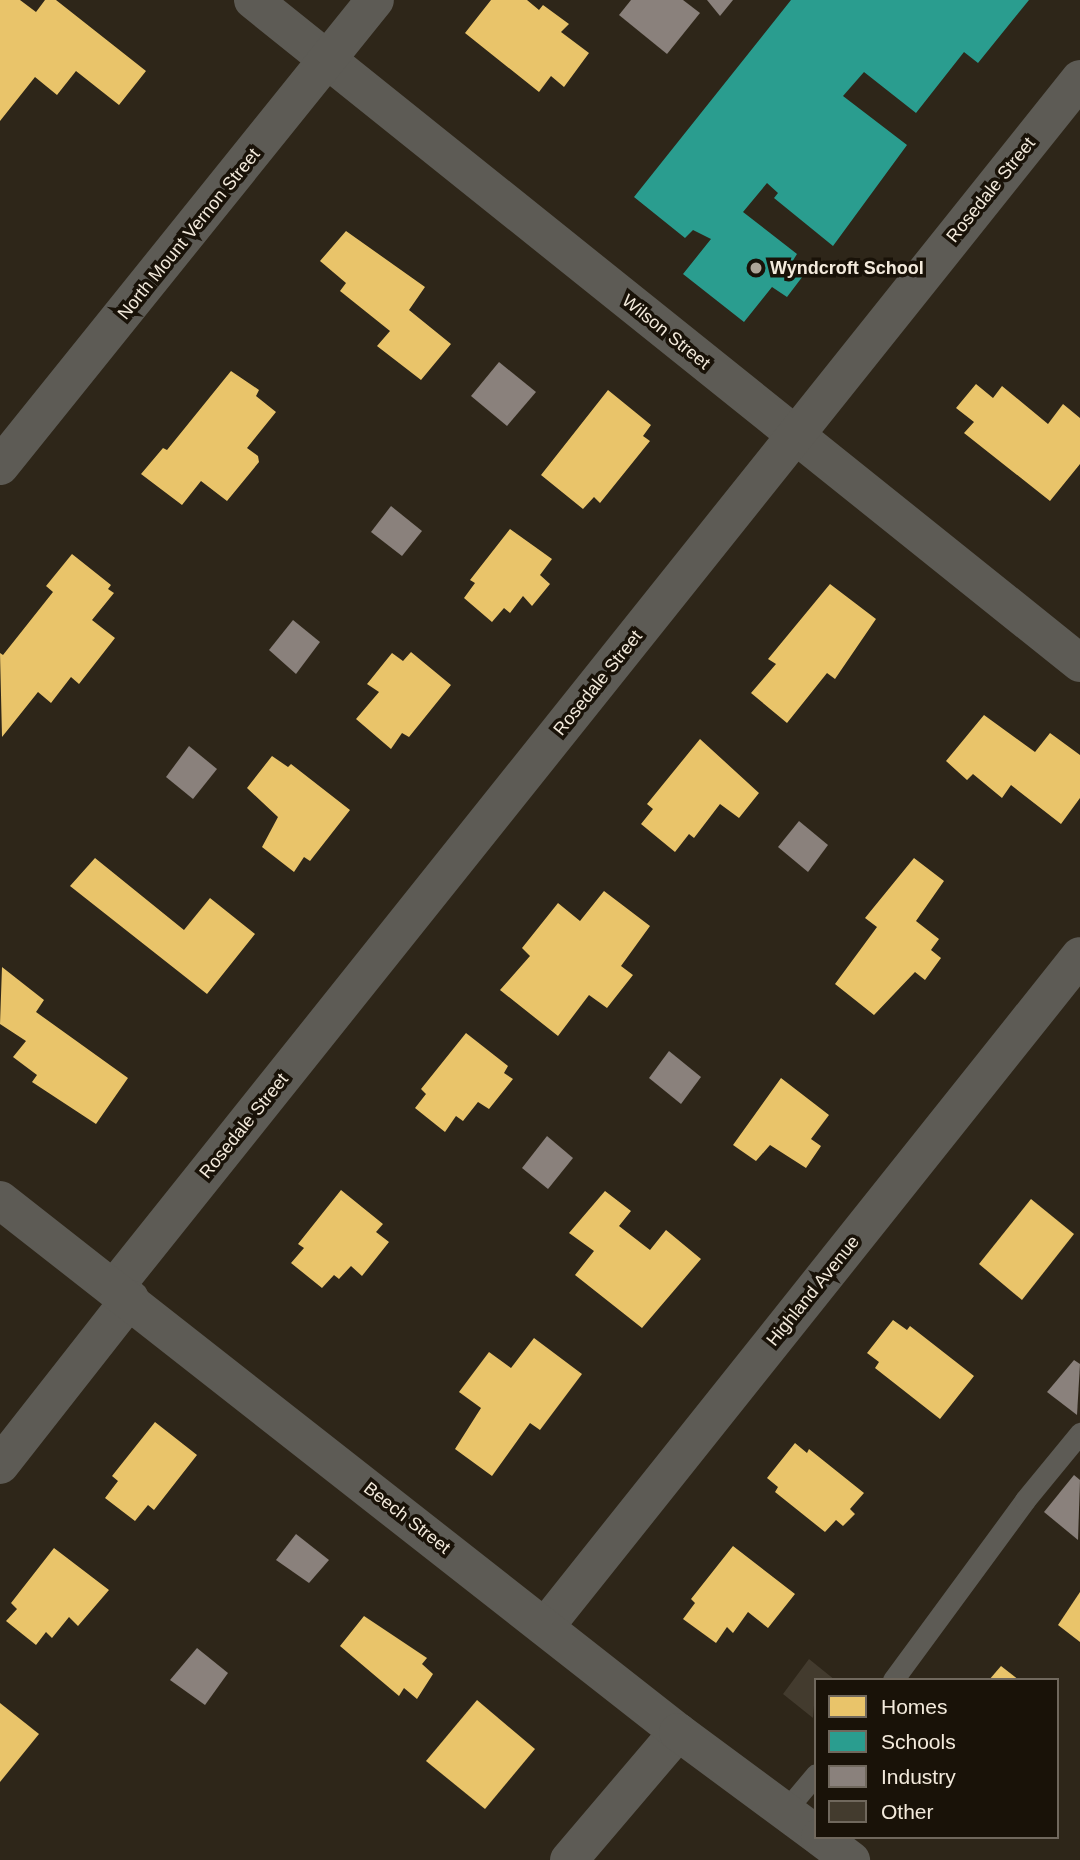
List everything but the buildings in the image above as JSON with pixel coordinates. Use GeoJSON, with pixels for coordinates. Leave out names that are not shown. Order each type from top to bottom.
{"type":"FeatureCollection","features":[{"type":"Feature","properties":{"kind":"street","name":"Wilson Street"},"geometry":{"type":"LineString","coordinates":[[253,0],[1080,663]]}},
{"type":"Feature","properties":{"kind":"street","name":"North Mount Vernon Street"},"geometry":{"type":"LineString","coordinates":[[0,466],[330,60],[375,0]]}},
{"type":"Feature","properties":{"kind":"street","name":"Rosedale Street"},"geometry":{"type":"LineString","coordinates":[[0,1465],[123,1293],[795,436],[1080,79]]}},
{"type":"Feature","properties":{"kind":"street","name":"Highland Avenue"},"geometry":{"type":"LineString","coordinates":[[545,1627],[1080,956]]}},
{"type":"Feature","properties":{"kind":"street","name":"Beech Street"},"geometry":{"type":"LineString","coordinates":[[0,1200],[123,1293],[678,1732],[814,1833]]}},
{"type":"Feature","properties":{"kind":"street"},"geometry":{"type":"LineString","coordinates":[[569,1860],[678,1732]]}},
{"type":"Feature","properties":{"kind":"street"},"geometry":{"type":"LineString","coordinates":[[823,1839],[851,1860]]}},
{"type":"Feature","properties":{"kind":"lane"},"geometry":{"type":"LineString","coordinates":[[894,1678],[1025,1500],[1080,1433]]}},
{"type":"Feature","properties":{"kind":"lane"},"geometry":{"type":"LineString","coordinates":[[785,1811],[814,1776]]}},
{"type":"Feature","properties":{"kind":"place","name":"Wyndcroft School"},"geometry":{"type":"Point","coordinates":[756,268]}}]}
